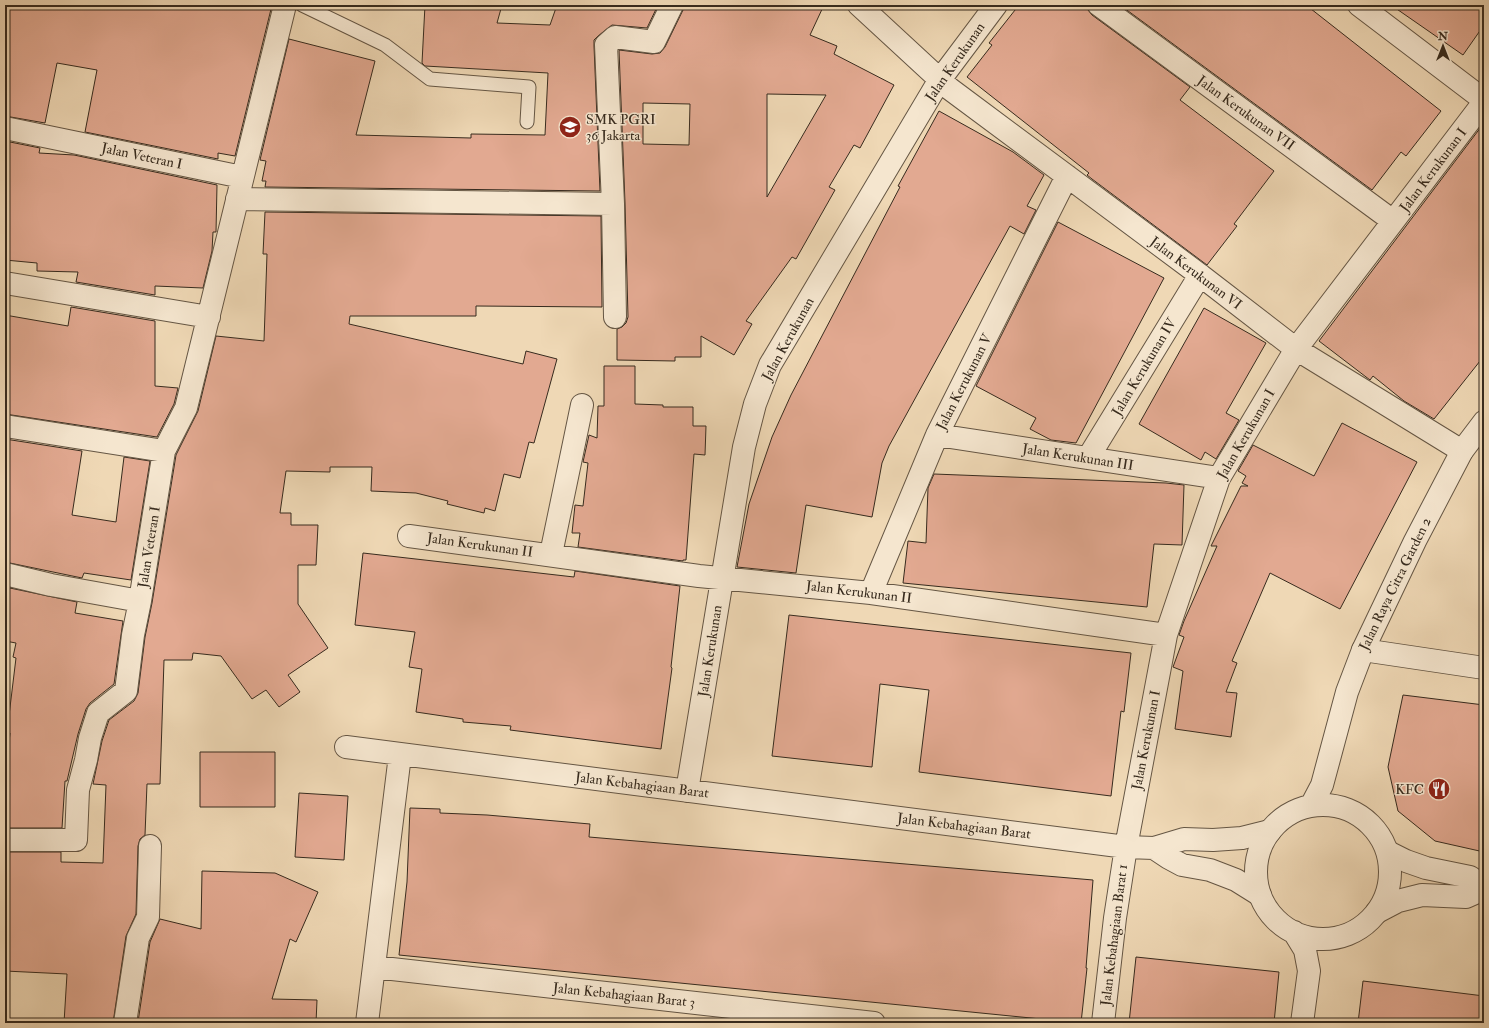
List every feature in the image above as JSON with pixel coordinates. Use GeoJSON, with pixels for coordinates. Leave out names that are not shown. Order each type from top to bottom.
{"type":"FeatureCollection","features":[{"type":"Feature","properties":{"kind":"street","name":"Jalan Veteran I"},"geometry":{"type":"LineString","coordinates":[[5,574],[51,585],[140,601],[164,451],[186,408],[284,5]]}},
{"type":"Feature","properties":{"kind":"street"},"geometry":{"type":"LineString","coordinates":[[614,317],[613,204],[606,45],[614,37],[654,42],[672,5]]}},
{"type":"Feature","properties":{"kind":"street","name":"Jalan Kerukunan VI"},"geometry":{"type":"LineString","coordinates":[[859,5],[939,81],[1200,275],[1296,349],[1462,451]]}},
{"type":"Feature","properties":{"kind":"street","name":"Jalan Kerukunan"},"geometry":{"type":"LineString","coordinates":[[687,791],[744,447],[755,404],[770,365],[939,81],[996,5]]}},
{"type":"Feature","properties":{"kind":"street","name":"Jalan Kerukunan VII"},"geometry":{"type":"LineString","coordinates":[[1099,5],[1393,221]]}},
{"type":"Feature","properties":{"kind":"street"},"geometry":{"type":"LineString","coordinates":[[1359,5],[1484,101]]}},
{"type":"Feature","properties":{"kind":"street","name":"Jalan Kerukunan I"},"geometry":{"type":"LineString","coordinates":[[1126,847],[1166,635],[1219,478],[1296,349],[1484,101]]}},
{"type":"Feature","properties":{"kind":"street","name":"Jalan Veteran I"},"geometry":{"type":"LineString","coordinates":[[5,128],[242,177]]}},
{"type":"Feature","properties":{"kind":"street","name":"Jalan Kerukunan V"},"geometry":{"type":"LineString","coordinates":[[871,592],[937,435],[1067,176]]}},
{"type":"Feature","properties":{"kind":"street"},"geometry":{"type":"LineString","coordinates":[[237,199],[613,204]]}},
{"type":"Feature","properties":{"kind":"street","name":"Jalan Kerukunan IV"},"geometry":{"type":"LineString","coordinates":[[1088,458],[1200,275]]}},
{"type":"Feature","properties":{"kind":"street"},"geometry":{"type":"LineString","coordinates":[[5,283],[209,317]]}},
{"type":"Feature","properties":{"kind":"street","name":"Jalan Kerukunan II"},"geometry":{"type":"LineString","coordinates":[[551,554],[582,406]]}},
{"type":"Feature","properties":{"kind":"street","name":"Jalan Raya Citra Garden 2"},"geometry":{"type":"LineString","coordinates":[[1311,806],[1322,785],[1347,692],[1363,650],[1415,541],[1462,451],[1484,422]]}},
{"type":"Feature","properties":{"kind":"street"},"geometry":{"type":"LineString","coordinates":[[5,426],[164,451]]}},
{"type":"Feature","properties":{"kind":"street","name":"Jalan Kerukunan III"},"geometry":{"type":"LineString","coordinates":[[937,435],[1219,478]]}},
{"type":"Feature","properties":{"kind":"street","name":"Jalan Kerukunan II"},"geometry":{"type":"LineString","coordinates":[[409,536],[551,554],[699,576],[871,592],[1166,635]]}},
{"type":"Feature","properties":{"kind":"street"},"geometry":{"type":"LineString","coordinates":[[5,840],[76,840],[78,790],[90,738],[98,713],[126,691],[140,601]]}},
{"type":"Feature","properties":{"kind":"street"},"geometry":{"type":"LineString","coordinates":[[1363,650],[1484,668]]}},
{"type":"Feature","properties":{"kind":"street","name":"Jalan Kebahagiaan Barat"},"geometry":{"type":"LineString","coordinates":[[346,747],[1126,847],[1154,848],[1184,839],[1220,840],[1242,838],[1270,831]]}},
{"type":"Feature","properties":{"kind":"street"},"geometry":{"type":"LineString","coordinates":[[367,1023],[400,754]]}},
{"type":"Feature","properties":{"kind":"street","name":"Jalan Raya Citra Garden 2"},"geometry":{"type":"LineString","coordinates":[[1329,757],[1333,786],[1343,808]]}},
{"type":"Feature","properties":{"kind":"street"},"geometry":{"type":"LineString","coordinates":[[1327,805],[1343,808],[1358,814],[1371,824],[1388,852],[1390,867],[1389,883],[1385,899],[1377,912],[1368,922],[1357,930],[1331,938],[1319,938],[1294,932],[1283,926],[1266,907],[1260,895],[1257,884],[1257,862],[1260,851],[1270,831],[1278,822],[1288,815],[1311,806],[1327,805]]}},
{"type":"Feature","properties":{"kind":"street"},"geometry":{"type":"LineString","coordinates":[[125,1023],[138,938],[148,916],[150,846]]}},
{"type":"Feature","properties":{"kind":"street","name":"Jalan Kebahagiaan Barat 1"},"geometry":{"type":"LineString","coordinates":[[1103,1023],[1115,918],[1126,847]]}},
{"type":"Feature","properties":{"kind":"street"},"geometry":{"type":"LineString","coordinates":[[1154,848],[1182,865],[1210,870],[1236,880],[1260,895]]}},
{"type":"Feature","properties":{"kind":"street"},"geometry":{"type":"LineString","coordinates":[[1377,912],[1398,901],[1422,895],[1466,897],[1484,888],[1470,877],[1426,868],[1406,861],[1388,852]]}},
{"type":"Feature","properties":{"kind":"street"},"geometry":{"type":"LineString","coordinates":[[1294,932],[1305,950],[1309,971]]}},
{"type":"Feature","properties":{"kind":"street"},"geometry":{"type":"LineString","coordinates":[[1302,1023],[1309,971],[1319,950],[1331,938]]}},
{"type":"Feature","properties":{"kind":"street","name":"Jalan Kebahagiaan Barat 3"},"geometry":{"type":"LineString","coordinates":[[374,967],[754,1016],[874,1023]]}},
{"type":"Feature","properties":{"kind":"lane"},"geometry":{"type":"LineString","coordinates":[[302,5],[385,45],[430,79],[529,87],[527,122]]}},
{"type":"Feature","properties":{"kind":"building"},"geometry":{"type":"Polygon","coordinates":[[[5,5],[272,5],[235,156],[218,153],[218,159],[85,132],[97,70],[57,63],[45,123],[5,116],[5,5]]]}},
{"type":"Feature","properties":{"kind":"building"},"geometry":{"type":"Polygon","coordinates":[[[425,5],[502,5],[497,23],[550,25],[557,5],[658,5],[647,28],[612,25],[594,40],[600,191],[265,187],[266,181],[262,181],[266,161],[260,160],[289,39],[375,61],[356,135],[471,138],[471,134],[545,135],[548,73],[425,66],[422,63],[425,5]]]}},
{"type":"Feature","properties":{"kind":"building"},"geometry":{"type":"Polygon","coordinates":[[[684,5],[824,5],[810,35],[837,46],[834,54],[894,85],[860,148],[854,145],[829,187],[835,190],[796,259],[792,257],[746,321],[752,324],[734,355],[701,336],[701,357],[675,357],[675,361],[617,360],[617,329],[626,323],[628,317],[619,50],[652,54],[660,53],[665,47],[684,5]],[[767,94],[767,197],[826,95],[767,94]],[[643,103],[643,144],[689,145],[690,104],[643,103]]]}},
{"type":"Feature","properties":{"kind":"building"},"geometry":{"type":"Polygon","coordinates":[[[1019,5],[1087,5],[1088,10],[1092,15],[1190,87],[1180,100],[1274,171],[1234,224],[1237,226],[1207,265],[1092,179],[1087,175],[1089,173],[967,77],[992,45],[989,43],[1019,5]]]}},
{"type":"Feature","properties":{"kind":"building"},"geometry":{"type":"Polygon","coordinates":[[[1120,5],[1306,5],[1441,111],[1406,156],[1401,152],[1372,190],[1120,5]]]}},
{"type":"Feature","properties":{"kind":"building"},"geometry":{"type":"Polygon","coordinates":[[[1391,5],[1484,5],[1484,25],[1463,55],[1391,5]]]}},
{"type":"Feature","properties":{"kind":"building"},"geometry":{"type":"Polygon","coordinates":[[[939,111],[1013,152],[1044,175],[1027,206],[1036,210],[1024,234],[1010,226],[889,446],[882,463],[872,517],[806,505],[796,573],[737,567],[749,504],[772,437],[791,395],[900,187],[898,186],[939,111]]]}},
{"type":"Feature","properties":{"kind":"building"},"geometry":{"type":"Polygon","coordinates":[[[1484,123],[1484,356],[1434,419],[1404,401],[1373,376],[1370,380],[1319,341],[1484,123]]]}},
{"type":"Feature","properties":{"kind":"building"},"geometry":{"type":"Polygon","coordinates":[[[5,141],[40,148],[39,153],[74,155],[217,185],[216,232],[213,232],[212,251],[203,288],[155,286],[155,295],[76,282],[78,272],[37,271],[37,263],[5,260],[5,141]]]}},
{"type":"Feature","properties":{"kind":"building"},"geometry":{"type":"Polygon","coordinates":[[[265,212],[601,216],[602,307],[476,306],[476,316],[350,316],[349,324],[523,364],[526,351],[557,359],[534,443],[529,442],[520,478],[504,474],[495,511],[485,508],[484,513],[447,504],[448,501],[416,493],[371,491],[372,467],[330,467],[330,472],[286,471],[280,513],[291,513],[291,525],[318,525],[316,565],[298,565],[298,604],[328,648],[288,675],[300,692],[279,707],[266,690],[252,699],[221,656],[193,653],[192,660],[164,660],[160,784],[147,784],[145,835],[140,839],[138,846],[136,914],[126,936],[113,1023],[64,1023],[67,974],[5,971],[5,852],[61,852],[61,862],[103,863],[106,785],[93,784],[102,741],[109,720],[134,701],[138,693],[145,637],[176,455],[198,411],[216,336],[264,341],[267,254],[263,254],[265,212]]]}},
{"type":"Feature","properties":{"kind":"building"},"geometry":{"type":"Polygon","coordinates":[[[1058,222],[1164,278],[1076,443],[1051,440],[1030,429],[1036,418],[976,386],[1058,222]]]}},
{"type":"Feature","properties":{"kind":"building"},"geometry":{"type":"Polygon","coordinates":[[[71,307],[155,321],[155,386],[178,388],[174,404],[157,437],[5,414],[5,315],[68,326],[71,307]]]}},
{"type":"Feature","properties":{"kind":"building"},"geometry":{"type":"Polygon","coordinates":[[[1204,308],[1266,343],[1226,413],[1239,420],[1216,459],[1205,452],[1201,460],[1139,424],[1204,308]]]}},
{"type":"Feature","properties":{"kind":"building"},"geometry":{"type":"Polygon","coordinates":[[[604,366],[635,366],[635,404],[663,405],[663,407],[693,407],[693,426],[706,426],[705,455],[694,454],[686,560],[683,561],[578,547],[580,533],[572,533],[575,505],[583,506],[588,463],[583,462],[589,435],[597,438],[598,406],[604,406],[604,366]]]}},
{"type":"Feature","properties":{"kind":"building"},"geometry":{"type":"Polygon","coordinates":[[[1342,423],[1417,462],[1340,609],[1270,573],[1232,661],[1237,663],[1226,692],[1237,693],[1231,737],[1175,729],[1183,671],[1173,667],[1184,637],[1179,635],[1217,546],[1211,546],[1241,486],[1248,486],[1242,483],[1246,476],[1238,471],[1253,445],[1314,476],[1342,423]]]}},
{"type":"Feature","properties":{"kind":"building"},"geometry":{"type":"Polygon","coordinates":[[[5,439],[82,451],[72,515],[116,522],[124,457],[150,461],[131,580],[84,573],[82,578],[5,562],[5,439]]]}},
{"type":"Feature","properties":{"kind":"building"},"geometry":{"type":"Polygon","coordinates":[[[934,474],[1166,483],[1184,485],[1182,545],[1154,544],[1147,607],[903,583],[908,541],[926,543],[928,488],[934,474]]]}},
{"type":"Feature","properties":{"kind":"building"},"geometry":{"type":"Polygon","coordinates":[[[363,553],[574,577],[575,571],[680,586],[672,668],[661,749],[510,730],[511,726],[463,722],[463,719],[416,712],[422,669],[409,667],[415,632],[355,625],[363,553]]]}},
{"type":"Feature","properties":{"kind":"building"},"geometry":{"type":"Polygon","coordinates":[[[5,587],[77,602],[75,613],[123,621],[114,684],[90,703],[86,709],[78,734],[67,781],[65,781],[62,828],[7,828],[9,782],[5,781],[10,733],[7,732],[16,658],[13,657],[16,643],[5,641],[5,587]]]}},
{"type":"Feature","properties":{"kind":"building"},"geometry":{"type":"Polygon","coordinates":[[[789,615],[1131,653],[1124,712],[1121,711],[1111,796],[919,772],[929,690],[880,684],[872,767],[772,756],[789,615]]]}},
{"type":"Feature","properties":{"kind":"building","name":"KFC"},"geometry":{"type":"Polygon","coordinates":[[[1403,695],[1484,705],[1484,852],[1435,841],[1398,811],[1388,767],[1403,695]]]}},
{"type":"Feature","properties":{"kind":"building"},"geometry":{"type":"Polygon","coordinates":[[[200,752],[275,752],[275,807],[200,807],[200,752]]]}},
{"type":"Feature","properties":{"kind":"building"},"geometry":{"type":"Polygon","coordinates":[[[299,793],[348,796],[344,860],[295,857],[299,793]]]}},
{"type":"Feature","properties":{"kind":"building"},"geometry":{"type":"Polygon","coordinates":[[[410,808],[440,809],[440,813],[487,815],[590,824],[589,837],[1093,880],[1087,968],[1081,1023],[399,955],[407,882],[410,808]]]}},
{"type":"Feature","properties":{"kind":"building"},"geometry":{"type":"Polygon","coordinates":[[[202,871],[275,873],[318,892],[296,942],[290,939],[272,999],[317,1000],[316,1023],[138,1022],[150,942],[160,919],[201,929],[202,871]]]}},
{"type":"Feature","properties":{"kind":"building"},"geometry":{"type":"Polygon","coordinates":[[[1136,957],[1279,972],[1274,1023],[1129,1023],[1136,957]]]}},
{"type":"Feature","properties":{"kind":"building"},"geometry":{"type":"Polygon","coordinates":[[[1363,981],[1484,996],[1484,1023],[1358,1023],[1363,981]]]}},
{"type":"Feature","properties":{"kind":"place","name":"SMK PGRI 36 Jakarta"},"geometry":{"type":"Point","coordinates":[570,127]}},
{"type":"Feature","properties":{"kind":"place","name":"KFC"},"geometry":{"type":"Point","coordinates":[1439,789]}}]}
